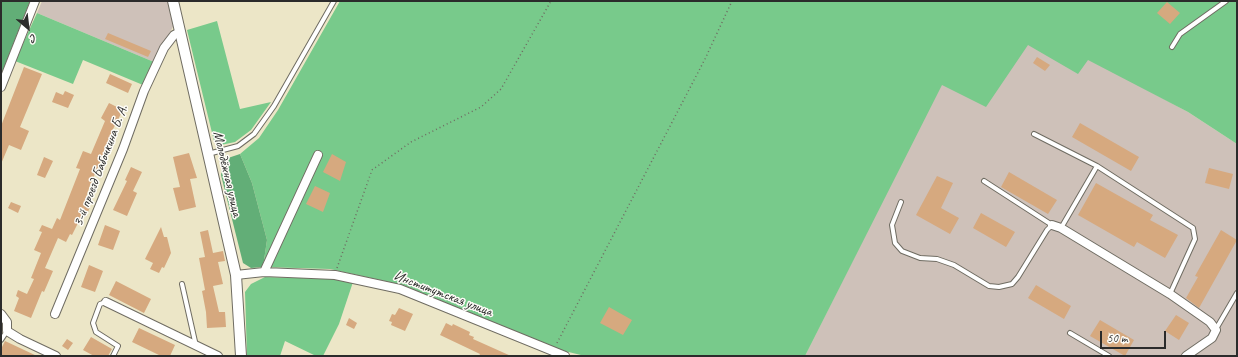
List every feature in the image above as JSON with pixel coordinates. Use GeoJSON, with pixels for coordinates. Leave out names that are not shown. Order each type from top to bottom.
{"type":"FeatureCollection","features":[{"type":"Feature","properties":{"kind":"street"},"geometry":{"type":"LineString","coordinates":[[1,87],[35,1]]}},
{"type":"Feature","properties":{"kind":"street","name":"Молодёжная улица"},"geometry":{"type":"LineString","coordinates":[[173,1],[236,275],[241,356]]}},
{"type":"Feature","properties":{"kind":"street","name":"3-й проезд Бабочкина Б. А."},"geometry":{"type":"LineString","coordinates":[[55,314],[123,149],[144,91],[164,48],[174,35],[180,32]]}},
{"type":"Feature","properties":{"kind":"street"},"geometry":{"type":"LineString","coordinates":[[264,272],[318,155]]}},
{"type":"Feature","properties":{"kind":"street"},"geometry":{"type":"LineString","coordinates":[[1052,225],[1061,228],[1170,294],[1210,322],[1216,330],[1212,338],[1186,356]]}},
{"type":"Feature","properties":{"kind":"street","name":"Институтская улица"},"geometry":{"type":"LineString","coordinates":[[236,275],[264,272],[334,275],[400,289],[566,356]]}},
{"type":"Feature","properties":{"kind":"street"},"geometry":{"type":"LineString","coordinates":[[106,302],[218,356]]}},
{"type":"Feature","properties":{"kind":"street"},"geometry":{"type":"LineString","coordinates":[[1,314],[7,322],[7,331],[20,339],[56,356]]}},
{"type":"Feature","properties":{"kind":"lane"},"geometry":{"type":"LineString","coordinates":[[208,154],[238,146],[254,134],[274,106],[334,1]]}},
{"type":"Feature","properties":{"kind":"lane"},"geometry":{"type":"LineString","coordinates":[[1172,47],[1180,34],[1226,1]]}},
{"type":"Feature","properties":{"kind":"lane"},"geometry":{"type":"LineString","coordinates":[[1034,134],[1097,166],[1193,228],[1195,239],[1170,294]]}},
{"type":"Feature","properties":{"kind":"lane"},"geometry":{"type":"LineString","coordinates":[[1061,228],[1097,166]]}},
{"type":"Feature","properties":{"kind":"lane"},"geometry":{"type":"LineString","coordinates":[[901,202],[892,225],[894,242],[902,251],[920,258],[937,259],[954,266],[989,286],[999,288],[1012,284],[1018,277],[1047,230],[1052,225],[984,181]]}},
{"type":"Feature","properties":{"kind":"lane"},"geometry":{"type":"LineString","coordinates":[[182,284],[196,346]]}},
{"type":"Feature","properties":{"kind":"lane"},"geometry":{"type":"LineString","coordinates":[[1216,330],[1237,293]]}},
{"type":"Feature","properties":{"kind":"lane"},"geometry":{"type":"LineString","coordinates":[[106,302],[100,304],[93,323],[96,332],[118,346],[113,356]]}},
{"type":"Feature","properties":{"kind":"lane"},"geometry":{"type":"LineString","coordinates":[[1,340],[7,331]]}},
{"type":"Feature","properties":{"kind":"lane"},"geometry":{"type":"LineString","coordinates":[[1070,332],[1110,356]]}},
{"type":"Feature","properties":{"kind":"path"},"geometry":{"type":"LineString","coordinates":[[334,275],[372,170],[411,142],[481,107],[501,89],[551,1]]}},
{"type":"Feature","properties":{"kind":"path"},"geometry":{"type":"LineString","coordinates":[[553,352],[705,58],[732,1]]}},
{"type":"Feature","properties":{"kind":"shaded area"},"geometry":{"type":"Polygon","coordinates":[[[42,1],[169,1],[175,23],[154,62],[37,13],[42,1]]]}},
{"type":"Feature","properties":{"kind":"shaded area"},"geometry":{"type":"Polygon","coordinates":[[[982,1],[1188,112],[1237,144],[1237,356],[805,356],[982,1]]]}},
{"type":"Feature","properties":{"kind":"green space"},"geometry":{"type":"Polygon","coordinates":[[[1,1],[30,1],[1,75],[1,1]]]}},
{"type":"Feature","properties":{"kind":"green space"},"geometry":{"type":"Polygon","coordinates":[[[340,1],[1237,1],[1237,144],[1188,112],[1088,60],[1078,74],[1028,45],[986,107],[942,85],[805,356],[585,356],[548,347],[403,285],[330,269],[263,267],[267,240],[252,183],[240,154],[259,138],[278,110],[340,1]]]}},
{"type":"Feature","properties":{"kind":"green space"},"geometry":{"type":"Polygon","coordinates":[[[37,13],[154,62],[143,85],[83,60],[73,84],[15,61],[37,13]]]}},
{"type":"Feature","properties":{"kind":"green space"},"geometry":{"type":"Polygon","coordinates":[[[217,21],[240,109],[271,102],[251,130],[235,142],[221,145],[214,141],[187,30],[217,21]]]}},
{"type":"Feature","properties":{"kind":"green space"},"geometry":{"type":"Polygon","coordinates":[[[240,154],[252,183],[267,240],[263,267],[251,268],[243,263],[221,175],[223,165],[228,158],[240,154]]]}},
{"type":"Feature","properties":{"kind":"green space"},"geometry":{"type":"Polygon","coordinates":[[[265,277],[335,279],[353,282],[339,324],[323,356],[316,356],[285,341],[280,356],[247,356],[245,292],[251,284],[265,277]]]}},
{"type":"Feature","properties":{"kind":"building"},"geometry":{"type":"Polygon","coordinates":[[[1167,2],[1180,13],[1170,24],[1157,13],[1167,2]]]}},
{"type":"Feature","properties":{"kind":"building"},"geometry":{"type":"Polygon","coordinates":[[[108,33],[151,51],[148,57],[105,39],[108,33]]]}},
{"type":"Feature","properties":{"kind":"building"},"geometry":{"type":"Polygon","coordinates":[[[1037,57],[1050,65],[1045,71],[1033,63],[1037,57]]]}},
{"type":"Feature","properties":{"kind":"building"},"geometry":{"type":"Polygon","coordinates":[[[24,67],[42,74],[20,127],[29,131],[21,150],[9,145],[1,164],[1,126],[24,67]]]}},
{"type":"Feature","properties":{"kind":"building"},"geometry":{"type":"Polygon","coordinates":[[[110,74],[132,84],[128,93],[106,83],[110,74]]]}},
{"type":"Feature","properties":{"kind":"building"},"geometry":{"type":"Polygon","coordinates":[[[65,91],[74,95],[68,108],[52,102],[56,92],[63,95],[65,91]]]}},
{"type":"Feature","properties":{"kind":"building"},"geometry":{"type":"Polygon","coordinates":[[[109,103],[123,110],[111,133],[113,134],[90,185],[84,204],[90,207],[86,217],[82,215],[72,235],[70,234],[66,242],[58,238],[45,268],[53,271],[44,292],[42,291],[31,318],[14,311],[19,298],[16,296],[18,290],[27,294],[34,279],[31,278],[41,253],[34,250],[42,232],[39,231],[42,225],[52,229],[57,218],[60,220],[80,169],[76,168],[83,151],[91,154],[105,121],[101,118],[109,103]]]}},
{"type":"Feature","properties":{"kind":"building"},"geometry":{"type":"Polygon","coordinates":[[[1080,123],[1139,157],[1131,171],[1072,137],[1080,123]]]}},
{"type":"Feature","properties":{"kind":"building"},"geometry":{"type":"Polygon","coordinates":[[[189,153],[197,178],[190,179],[196,207],[179,211],[173,188],[180,187],[173,157],[189,153]]]}},
{"type":"Feature","properties":{"kind":"building"},"geometry":{"type":"Polygon","coordinates":[[[332,154],[346,162],[340,181],[323,172],[332,154]]]}},
{"type":"Feature","properties":{"kind":"building"},"geometry":{"type":"Polygon","coordinates":[[[44,157],[53,161],[45,178],[37,175],[44,157]]]}},
{"type":"Feature","properties":{"kind":"building"},"geometry":{"type":"Polygon","coordinates":[[[131,167],[142,172],[133,191],[137,193],[127,216],[113,210],[127,181],[125,180],[131,167]]]}},
{"type":"Feature","properties":{"kind":"building"},"geometry":{"type":"Polygon","coordinates":[[[1209,168],[1233,174],[1229,189],[1205,183],[1209,168]]]}},
{"type":"Feature","properties":{"kind":"building"},"geometry":{"type":"Polygon","coordinates":[[[1009,172],[1057,200],[1048,214],[1001,187],[1009,172]]]}},
{"type":"Feature","properties":{"kind":"building"},"geometry":{"type":"Polygon","coordinates":[[[937,176],[953,183],[941,208],[959,218],[950,234],[916,215],[937,176]]]}},
{"type":"Feature","properties":{"kind":"building"},"geometry":{"type":"Polygon","coordinates":[[[1096,183],[1153,215],[1150,220],[1178,235],[1165,258],[1137,242],[1134,247],[1078,215],[1096,183]]]}},
{"type":"Feature","properties":{"kind":"building"},"geometry":{"type":"Polygon","coordinates":[[[315,186],[330,193],[323,212],[306,204],[315,186]]]}},
{"type":"Feature","properties":{"kind":"building"},"geometry":{"type":"Polygon","coordinates":[[[11,202],[21,206],[18,213],[8,208],[11,202]]]}},
{"type":"Feature","properties":{"kind":"building"},"geometry":{"type":"Polygon","coordinates":[[[981,213],[1015,232],[1006,247],[973,228],[981,213]]]}},
{"type":"Feature","properties":{"kind":"building"},"geometry":{"type":"Polygon","coordinates":[[[105,225],[120,231],[113,250],[98,245],[105,225]]]}},
{"type":"Feature","properties":{"kind":"building"},"geometry":{"type":"Polygon","coordinates":[[[161,227],[164,237],[167,237],[171,253],[164,268],[162,267],[159,273],[150,269],[153,263],[145,259],[161,227]]]}},
{"type":"Feature","properties":{"kind":"building"},"geometry":{"type":"Polygon","coordinates":[[[208,230],[213,253],[223,251],[225,261],[218,262],[223,284],[213,286],[219,312],[225,312],[226,327],[207,328],[202,291],[205,290],[199,258],[205,257],[200,232],[208,230]]]}},
{"type":"Feature","properties":{"kind":"building"},"geometry":{"type":"Polygon","coordinates":[[[1221,230],[1237,240],[1199,308],[1186,298],[1198,277],[1195,276],[1221,230]]]}},
{"type":"Feature","properties":{"kind":"building"},"geometry":{"type":"Polygon","coordinates":[[[89,265],[103,271],[95,292],[81,287],[89,265]]]}},
{"type":"Feature","properties":{"kind":"building"},"geometry":{"type":"Polygon","coordinates":[[[116,281],[151,299],[144,313],[109,295],[116,281]]]}},
{"type":"Feature","properties":{"kind":"building"},"geometry":{"type":"Polygon","coordinates":[[[1036,285],[1071,306],[1064,319],[1028,298],[1036,285]]]}},
{"type":"Feature","properties":{"kind":"building"},"geometry":{"type":"Polygon","coordinates":[[[609,307],[632,320],[623,335],[600,323],[609,307]]]}},
{"type":"Feature","properties":{"kind":"building"},"geometry":{"type":"Polygon","coordinates":[[[399,308],[413,314],[405,331],[391,325],[392,322],[389,321],[392,314],[395,315],[399,308]]]}},
{"type":"Feature","properties":{"kind":"building"},"geometry":{"type":"Polygon","coordinates":[[[1176,315],[1189,323],[1179,340],[1165,331],[1176,315]]]}},
{"type":"Feature","properties":{"kind":"building"},"geometry":{"type":"Polygon","coordinates":[[[349,318],[357,323],[354,329],[346,325],[349,318]]]}},
{"type":"Feature","properties":{"kind":"building"},"geometry":{"type":"Polygon","coordinates":[[[1100,320],[1134,340],[1125,356],[1090,336],[1100,320]]]}},
{"type":"Feature","properties":{"kind":"building"},"geometry":{"type":"Polygon","coordinates":[[[446,323],[452,326],[453,324],[470,332],[469,335],[474,337],[473,339],[511,356],[479,356],[480,354],[440,335],[446,323]]]}},
{"type":"Feature","properties":{"kind":"building"},"geometry":{"type":"Polygon","coordinates":[[[139,328],[175,345],[170,356],[161,356],[132,342],[139,328]]]}},
{"type":"Feature","properties":{"kind":"building"},"geometry":{"type":"Polygon","coordinates":[[[91,337],[112,349],[108,356],[94,356],[83,350],[91,337]]]}},
{"type":"Feature","properties":{"kind":"building"},"geometry":{"type":"Polygon","coordinates":[[[67,339],[73,343],[68,350],[62,346],[67,339]]]}},
{"type":"Feature","properties":{"kind":"building"},"geometry":{"type":"Polygon","coordinates":[[[5,341],[37,356],[1,356],[1,349],[5,341]]]}}]}
